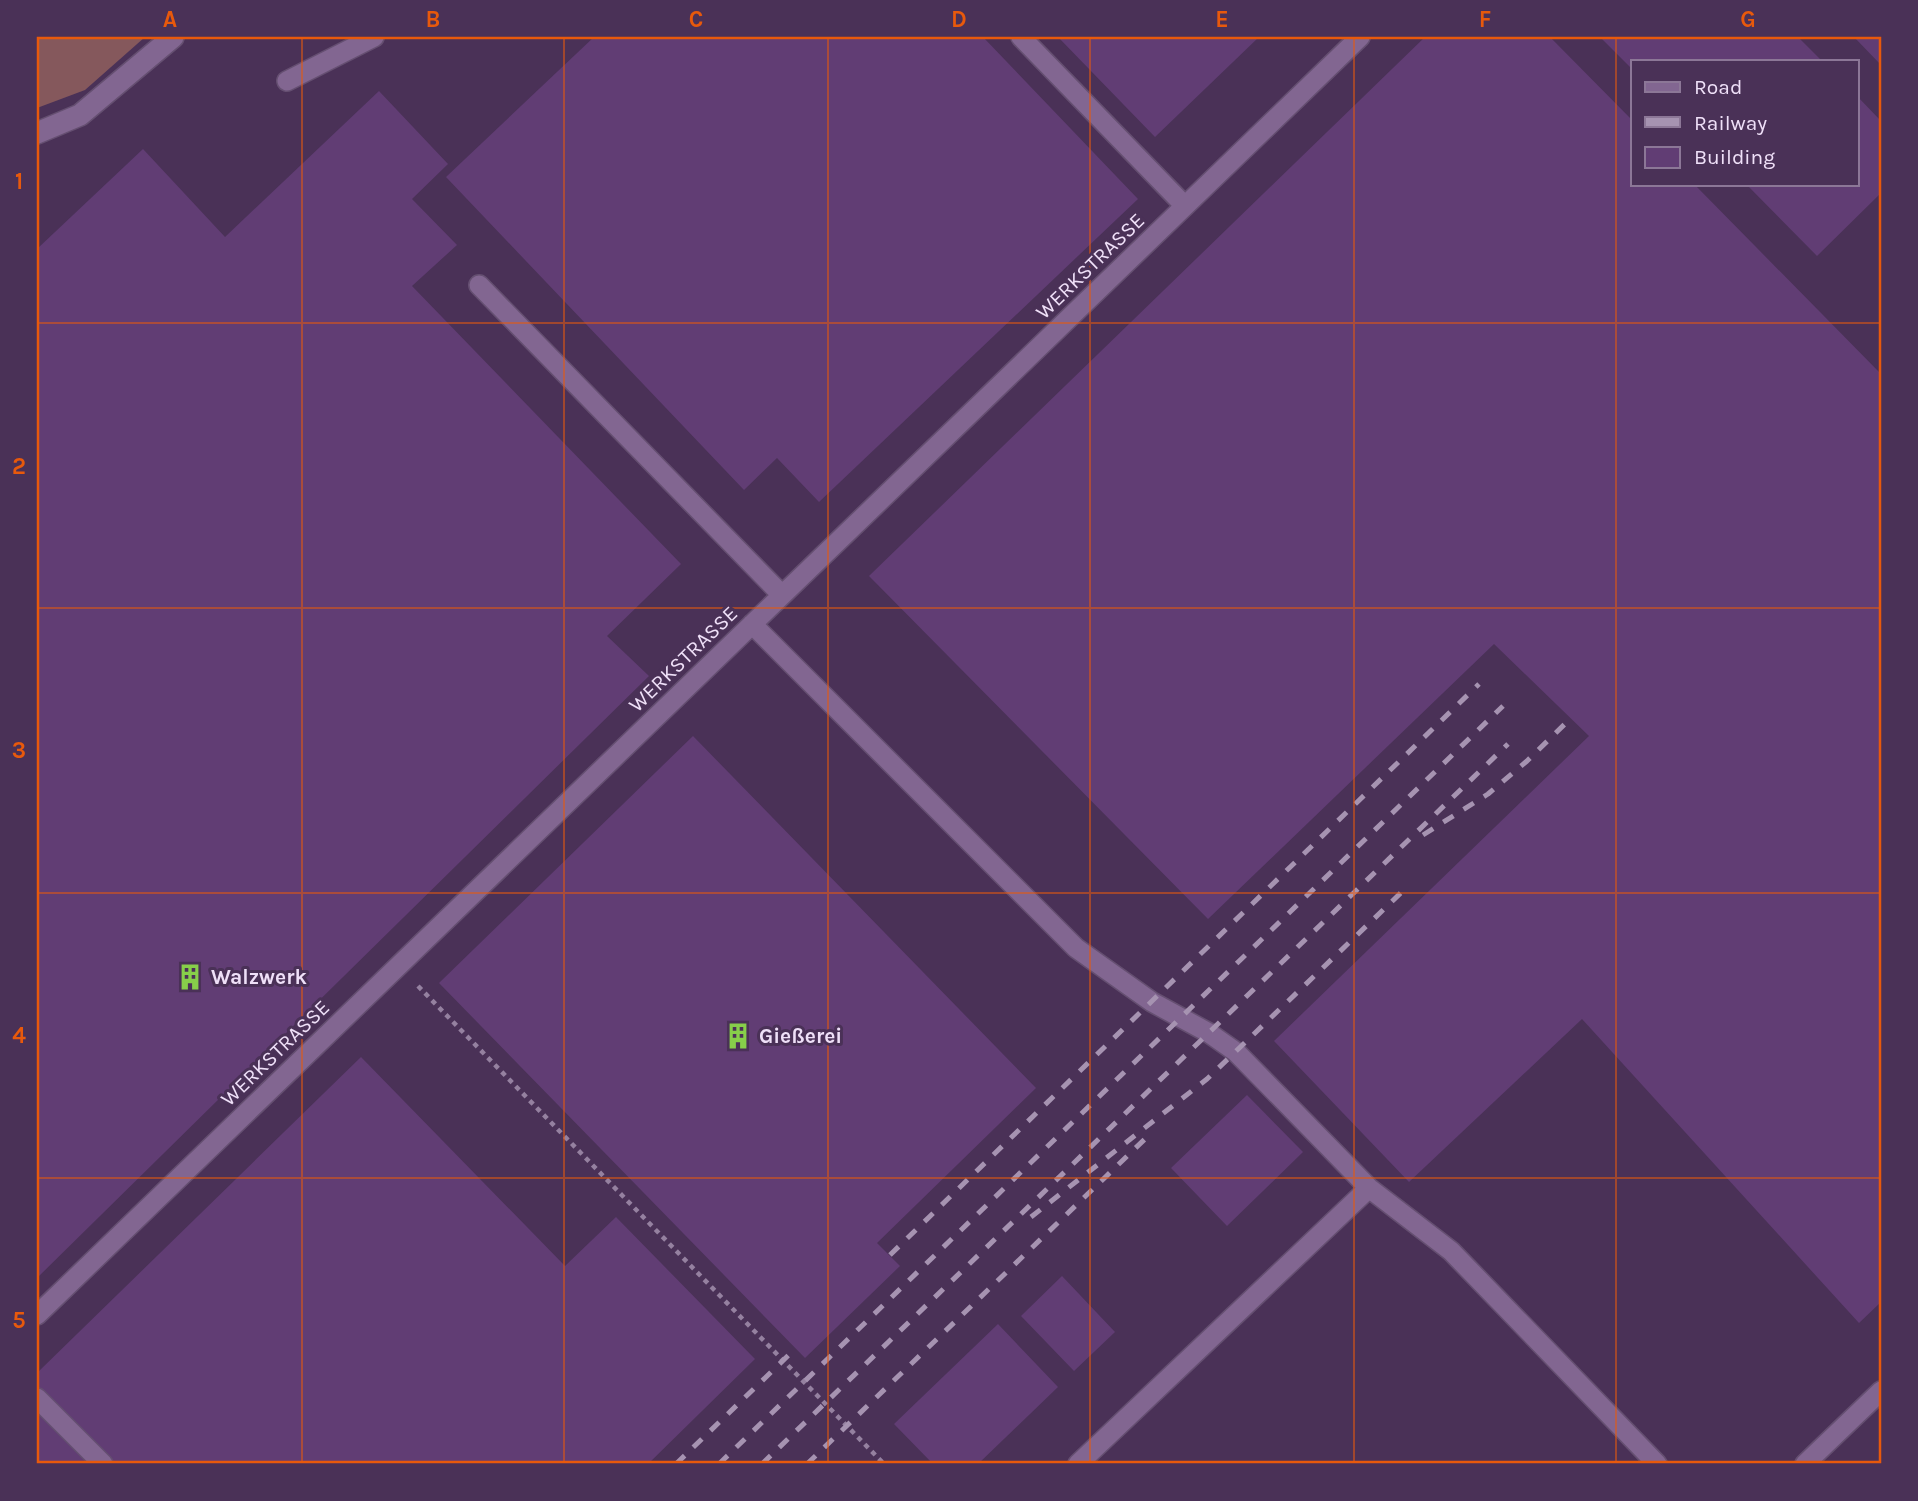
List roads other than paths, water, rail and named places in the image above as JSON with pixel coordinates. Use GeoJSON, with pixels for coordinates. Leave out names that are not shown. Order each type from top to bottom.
{"type":"FeatureCollection","features":[{"type":"Feature","properties":{"kind":"street"},"geometry":{"type":"LineString","coordinates":[[37,133],[80,115],[173,37]]}},
{"type":"Feature","properties":{"kind":"lane"},"geometry":{"type":"LineString","coordinates":[[287,81],[374,37]]}},
{"type":"Feature","properties":{"kind":"lane"},"geometry":{"type":"LineString","coordinates":[[1021,37],[1185,206]]}},
{"type":"Feature","properties":{"kind":"lane","name":"WERKSTRASSE"},"geometry":{"type":"LineString","coordinates":[[37,1315],[1360,37]]}},
{"type":"Feature","properties":{"kind":"lane"},"geometry":{"type":"LineString","coordinates":[[479,285],[782,595]]}},
{"type":"Feature","properties":{"kind":"lane"},"geometry":{"type":"LineString","coordinates":[[752,624],[1076,948],[1152,1002],[1209,1033],[1236,1052],[1369,1188],[1451,1251],[1657,1464]]}},
{"type":"Feature","properties":{"kind":"lane"},"geometry":{"type":"LineString","coordinates":[[1078,1464],[1369,1188]]}},
{"type":"Feature","properties":{"kind":"lane"},"geometry":{"type":"LineString","coordinates":[[1805,1464],[1881,1391]]}},
{"type":"Feature","properties":{"kind":"lane"},"geometry":{"type":"LineString","coordinates":[[37,1398],[103,1464]]}},
{"type":"Feature","properties":{"kind":"railway"},"geometry":{"type":"LineString","coordinates":[[890,1255],[1479,684]]}},
{"type":"Feature","properties":{"kind":"railway"},"geometry":{"type":"LineString","coordinates":[[719,1464],[1503,706]]}},
{"type":"Feature","properties":{"kind":"railway"},"geometry":{"type":"LineString","coordinates":[[1423,835],[1488,794],[1571,718]]}},
{"type":"Feature","properties":{"kind":"railway"},"geometry":{"type":"LineString","coordinates":[[762,1464],[1508,744]]}},
{"type":"Feature","properties":{"kind":"railway"},"geometry":{"type":"LineString","coordinates":[[1031,1217],[1207,1079],[1407,887]]}},
{"type":"Feature","properties":{"kind":"railway"},"geometry":{"type":"LineString","coordinates":[[807,1464],[1147,1137]]}},
{"type":"Feature","properties":{"kind":"railway"},"geometry":{"type":"LineString","coordinates":[[676,1464],[796,1348]]}},
{"type":"Feature","properties":{"kind":"place","name":"Walzwerk"},"geometry":{"type":"Point","coordinates":[190,977]}},
{"type":"Feature","properties":{"kind":"place","name":"Gießerei"},"geometry":{"type":"Point","coordinates":[738,1036]}}]}
